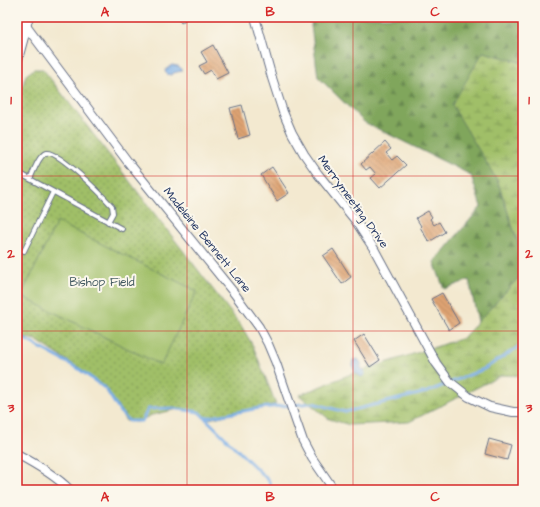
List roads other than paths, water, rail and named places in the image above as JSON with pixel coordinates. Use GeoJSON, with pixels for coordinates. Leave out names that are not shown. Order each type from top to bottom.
{"type":"FeatureCollection","features":[{"type":"Feature","properties":{"kind":"street"},"geometry":{"type":"LineString","coordinates":[[17,59],[28,21],[19,17]]}},
{"type":"Feature","properties":{"kind":"street","name":"Merrymeeting Drive"},"geometry":{"type":"LineString","coordinates":[[256,17],[272,78],[283,112],[292,133],[318,174],[355,220],[374,249],[436,364],[450,382],[469,397],[490,407],[513,412],[523,412]]}},
{"type":"Feature","properties":{"kind":"street","name":"Madeleine Bennett Lane"},"geometry":{"type":"LineString","coordinates":[[28,21],[128,162],[234,293],[259,327],[276,363],[303,441],[312,458],[334,490]]}},
{"type":"Feature","properties":{"kind":"street"},"geometry":{"type":"LineString","coordinates":[[17,454],[56,478],[70,490]]}},
{"type":"Feature","properties":{"kind":"lane"},"geometry":{"type":"LineString","coordinates":[[30,179],[39,159],[44,154],[48,153],[56,156],[92,185],[112,206],[112,214],[108,222]]}},
{"type":"Feature","properties":{"kind":"lane"},"geometry":{"type":"LineString","coordinates":[[17,172],[122,229]]}},
{"type":"Feature","properties":{"kind":"lane"},"geometry":{"type":"LineString","coordinates":[[24,251],[53,192]]}},
{"type":"Feature","properties":{"kind":"water"},"geometry":{"type":"Polygon","coordinates":[[[172,65],[178,66],[182,69],[182,71],[171,75],[167,74],[165,72],[166,70],[172,65]]]}},
{"type":"Feature","properties":{"kind":"water"},"geometry":{"type":"Polygon","coordinates":[[[358,359],[361,363],[361,368],[365,372],[365,375],[361,377],[355,372],[352,365],[353,360],[358,359]]]}},
{"type":"Feature","properties":{"kind":"waterway"},"geometry":{"type":"LineString","coordinates":[[17,335],[79,369],[106,389],[120,412],[129,421],[142,421],[148,409],[172,408],[199,412],[269,481],[271,490]]}},
{"type":"Feature","properties":{"kind":"waterway"},"geometry":{"type":"LineString","coordinates":[[205,418],[260,408],[313,403],[345,412],[427,392],[484,369],[523,344]]}},
{"type":"Feature","properties":{"kind":"park label","name":"Bishop Field"},"geometry":{"type":"Point","coordinates":[102,282]}}]}
